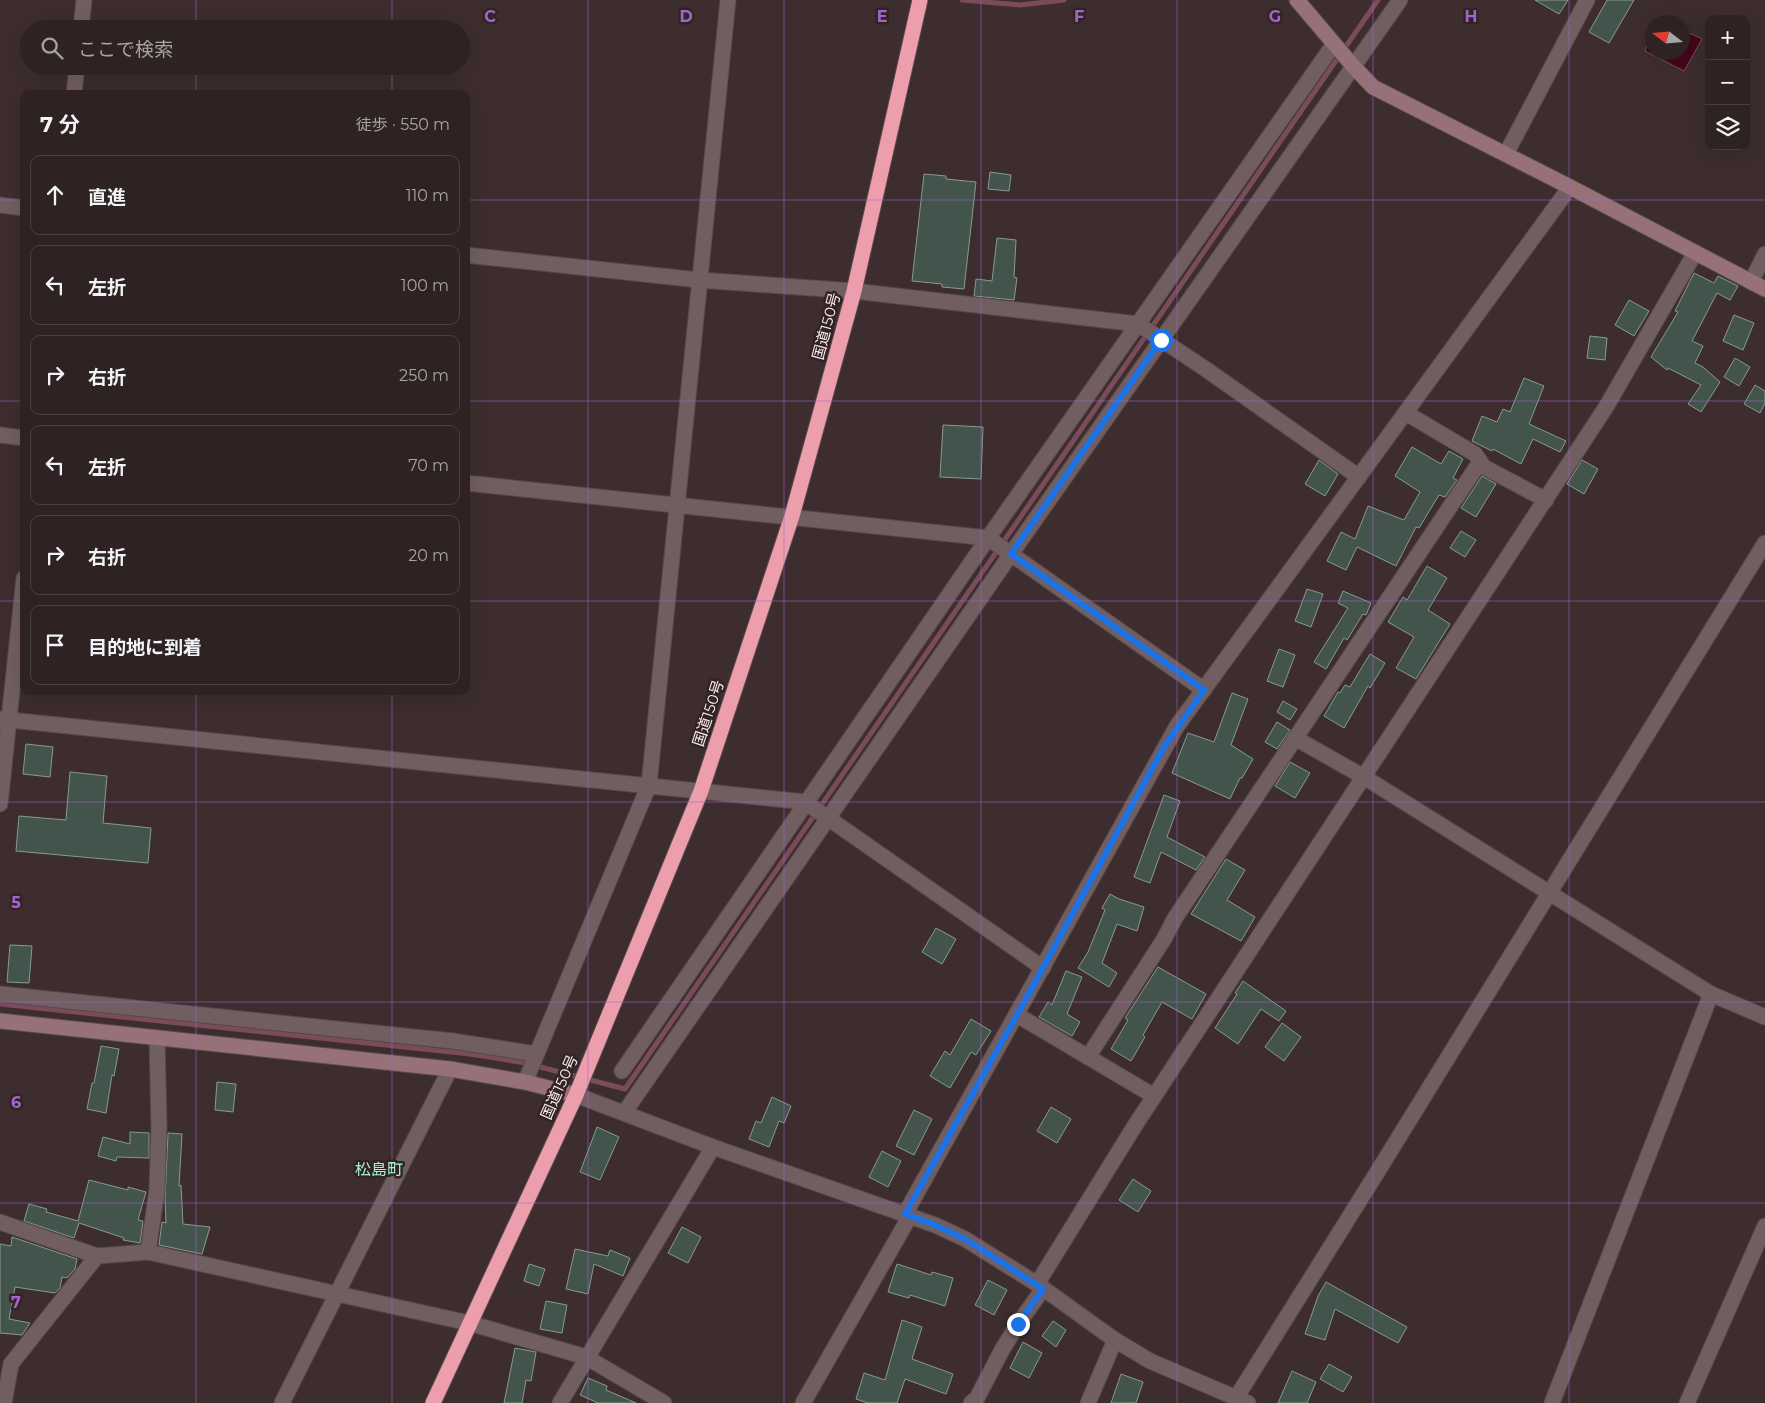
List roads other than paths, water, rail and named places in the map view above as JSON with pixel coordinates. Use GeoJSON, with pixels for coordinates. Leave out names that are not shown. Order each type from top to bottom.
{"type":"FeatureCollection","features":[{"type":"Feature","properties":{"kind":"highway","name":"国道150号"},"geometry":{"type":"LineString","coordinates":[[434,1403],[469,1323],[576,1095],[701,791],[792,516],[854,290],[920,0]]}},
{"type":"Feature","properties":{"kind":"street"},"geometry":{"type":"LineString","coordinates":[[82,20],[84,0]]}},
{"type":"Feature","properties":{"kind":"street"},"geometry":{"type":"LineString","coordinates":[[524,1082],[648,786],[728,0]]}},
{"type":"Feature","properties":{"kind":"street"},"geometry":{"type":"LineString","coordinates":[[1297,0],[1352,66],[1373,87],[1570,187],[1765,290]]}},
{"type":"Feature","properties":{"kind":"street"},"geometry":{"type":"LineString","coordinates":[[624,1113],[1011,554],[1400,0]]}},
{"type":"Feature","properties":{"kind":"street"},"geometry":{"type":"LineString","coordinates":[[1506,154],[1587,0]]}},
{"type":"Feature","properties":{"kind":"street"},"geometry":{"type":"LineString","coordinates":[[622,1071],[988,538],[1334,44]]}},
{"type":"Feature","properties":{"kind":"street"},"geometry":{"type":"LineString","coordinates":[[74,90],[76,75]]}},
{"type":"Feature","properties":{"kind":"street"},"geometry":{"type":"LineString","coordinates":[[803,1403],[1164,747],[1570,187]]}},
{"type":"Feature","properties":{"kind":"street"},"geometry":{"type":"LineString","coordinates":[[0,205],[20,208]]}},
{"type":"Feature","properties":{"kind":"street"},"geometry":{"type":"LineString","coordinates":[[971,1403],[978,1398],[1002,1350],[1110,1164],[1606,407],[1695,253]]}},
{"type":"Feature","properties":{"kind":"street"},"geometry":{"type":"LineString","coordinates":[[1751,282],[1765,254]]}},
{"type":"Feature","properties":{"kind":"street"},"geometry":{"type":"LineString","coordinates":[[470,255],[699,280],[854,290],[1138,324],[1207,370],[1358,478]]}},
{"type":"Feature","properties":{"kind":"street"},"geometry":{"type":"LineString","coordinates":[[1406,413],[1475,454],[1484,467],[1546,500]]}},
{"type":"Feature","properties":{"kind":"street"},"geometry":{"type":"LineString","coordinates":[[0,435],[20,438]]}},
{"type":"Feature","properties":{"kind":"street"},"geometry":{"type":"LineString","coordinates":[[1088,1057],[1164,939],[1175,918],[1480,462]]}},
{"type":"Feature","properties":{"kind":"street"},"geometry":{"type":"LineString","coordinates":[[470,483],[988,538],[1204,690]]}},
{"type":"Feature","properties":{"kind":"street"},"geometry":{"type":"LineString","coordinates":[[0,1021],[450,1069],[524,1082],[576,1095],[713,1147],[935,1225],[965,1239],[1040,1287],[1115,1340],[1150,1361],[1242,1400],[1378,1171],[1765,543]]}},
{"type":"Feature","properties":{"kind":"street"},"geometry":{"type":"LineString","coordinates":[[0,804],[5,720],[20,608]]}},
{"type":"Feature","properties":{"kind":"street"},"geometry":{"type":"LineString","coordinates":[[5,720],[805,802],[1043,968]]}},
{"type":"Feature","properties":{"kind":"street"},"geometry":{"type":"LineString","coordinates":[[1296,738],[1364,776],[1711,994],[1765,1017]]}},
{"type":"Feature","properties":{"kind":"street"},"geometry":{"type":"LineString","coordinates":[[0,994],[453,1040],[536,1054]]}},
{"type":"Feature","properties":{"kind":"street"},"geometry":{"type":"LineString","coordinates":[[1552,1403],[1711,994]]}},
{"type":"Feature","properties":{"kind":"street"},"geometry":{"type":"LineString","coordinates":[[1017,1015],[1154,1096]]}},
{"type":"Feature","properties":{"kind":"street"},"geometry":{"type":"LineString","coordinates":[[658,1018],[680,1033]]}},
{"type":"Feature","properties":{"kind":"street"},"geometry":{"type":"LineString","coordinates":[[148,1252],[157,1190],[159,1126],[157,1038]]}},
{"type":"Feature","properties":{"kind":"street"},"geometry":{"type":"LineString","coordinates":[[282,1403],[450,1069]]}},
{"type":"Feature","properties":{"kind":"street"},"geometry":{"type":"LineString","coordinates":[[560,1403],[713,1147]]}},
{"type":"Feature","properties":{"kind":"street"},"geometry":{"type":"LineString","coordinates":[[0,1222],[97,1256],[148,1252],[469,1323],[586,1357],[664,1403]]}},
{"type":"Feature","properties":{"kind":"street"},"geometry":{"type":"LineString","coordinates":[[1687,1403],[1765,1226]]}},
{"type":"Feature","properties":{"kind":"street"},"geometry":{"type":"LineString","coordinates":[[4,1403],[11,1364],[97,1256]]}},
{"type":"Feature","properties":{"kind":"street"},"geometry":{"type":"LineString","coordinates":[[1088,1403],[1115,1340]]}},
{"type":"Feature","properties":{"kind":"waterway"},"geometry":{"type":"LineString","coordinates":[[962,0],[1020,5],[1064,0]]}},
{"type":"Feature","properties":{"kind":"waterway"},"geometry":{"type":"LineString","coordinates":[[0,1004],[470,1054],[525,1063],[625,1089],[1378,0]]}},
{"type":"Feature","properties":{"kind":"district","name":"松島町"},"geometry":{"type":"Point","coordinates":[379,1169]}}]}
